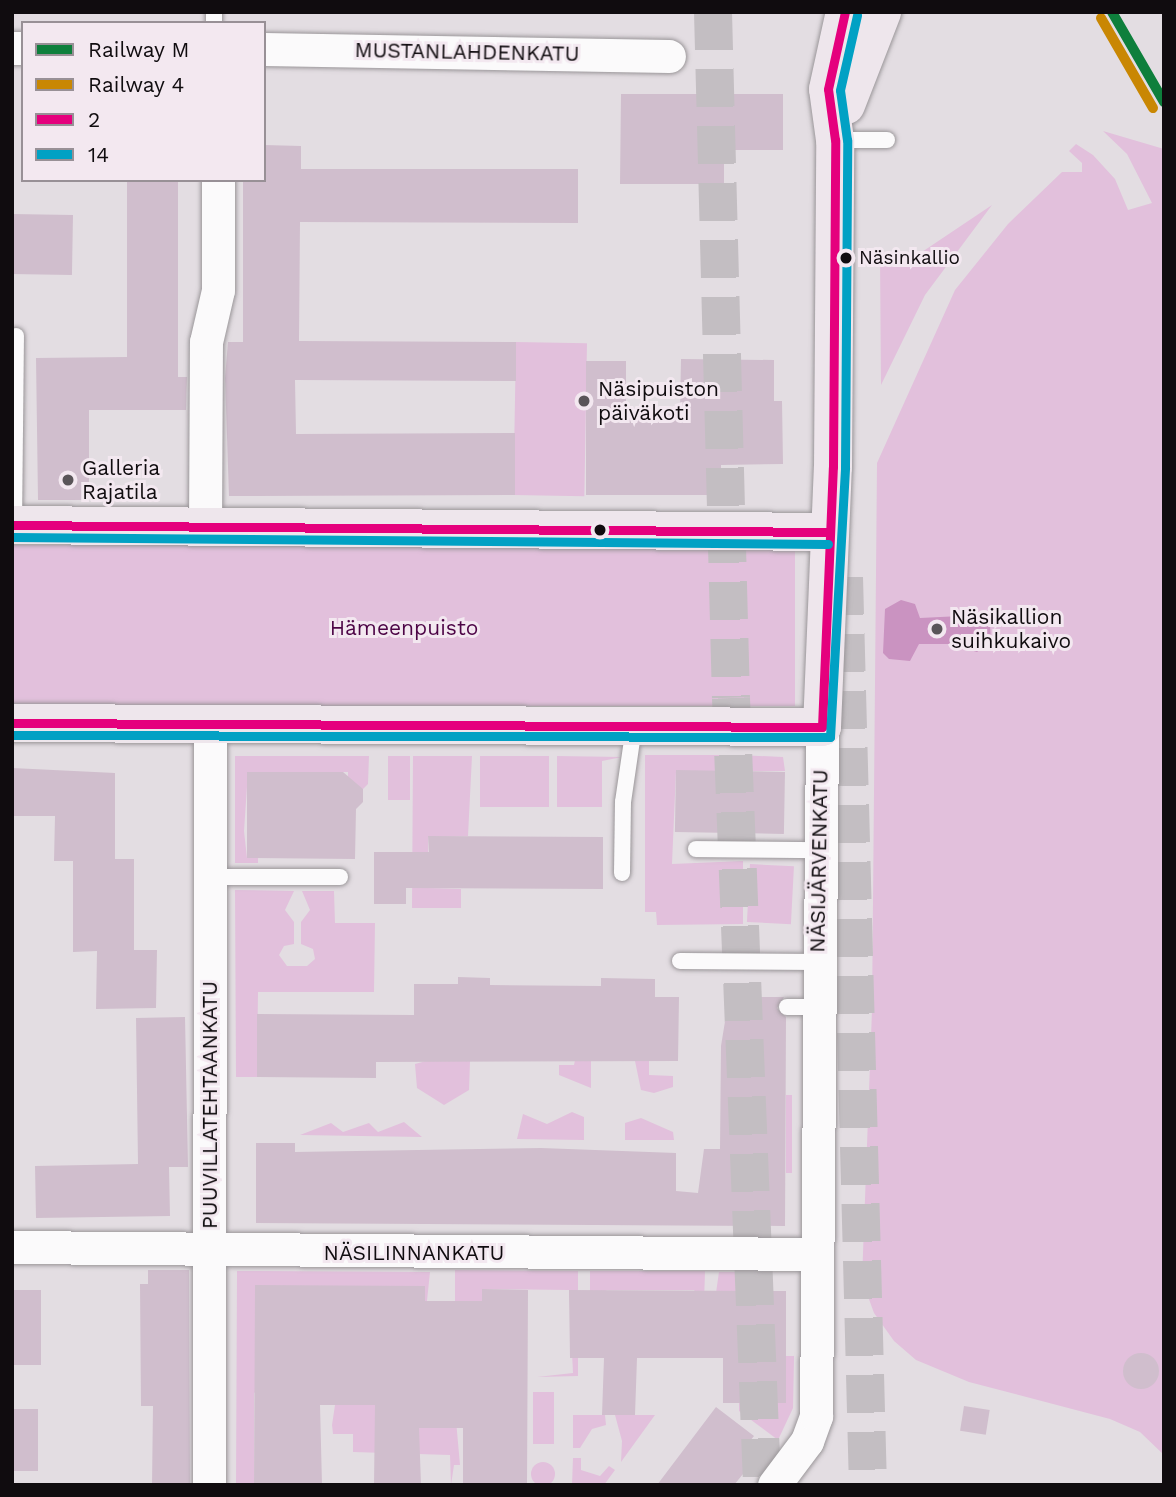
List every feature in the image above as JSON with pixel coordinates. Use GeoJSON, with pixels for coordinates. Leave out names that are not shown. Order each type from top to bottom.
{"type":"FeatureCollection","features":[{"type":"Feature","properties":{"kind":"main road","name":"NÄSIJÄRVENKATU"},"geometry":{"type":"LineString","coordinates":[[822,727],[835,140],[828,89],[845,12]]}},
{"type":"Feature","properties":{"kind":"main road","name":"NÄSIJÄRVENKATU"},"geometry":{"type":"LineString","coordinates":[[835,140],[857,68],[882,12]]}},
{"type":"Feature","properties":{"kind":"main road"},"geometry":{"type":"LineString","coordinates":[[13,525],[828,532]]}},
{"type":"Feature","properties":{"kind":"main road"},"geometry":{"type":"LineString","coordinates":[[12,723],[822,727]]}},
{"type":"Feature","properties":{"kind":"street","name":"MUSTANLAHDENKATU"},"geometry":{"type":"LineString","coordinates":[[266,49],[669,56]]}},
{"type":"Feature","properties":{"kind":"street"},"geometry":{"type":"LineString","coordinates":[[205,528],[206,342],[218,290],[218,182]]}},
{"type":"Feature","properties":{"kind":"street","name":"PUUVILLATEHTAANKATU"},"geometry":{"type":"LineString","coordinates":[[209,1485],[210,724]]}},
{"type":"Feature","properties":{"kind":"street","name":"NÄSIJÄRVENKATU"},"geometry":{"type":"LineString","coordinates":[[774,1485],[814,1426],[816,1254],[802,1007],[817,962],[822,727]]}},
{"type":"Feature","properties":{"kind":"street","name":"NÄSILINNANKATU"},"geometry":{"type":"LineString","coordinates":[[12,1247],[816,1254]]}},
{"type":"Feature","properties":{"kind":"lane"},"geometry":{"type":"LineString","coordinates":[[835,140],[887,140]]}},
{"type":"Feature","properties":{"kind":"lane"},"geometry":{"type":"LineString","coordinates":[[13,525],[16,336]]}},
{"type":"Feature","properties":{"kind":"lane"},"geometry":{"type":"LineString","coordinates":[[622,873],[623,803],[634,726]]}},
{"type":"Feature","properties":{"kind":"lane"},"geometry":{"type":"LineString","coordinates":[[696,849],[818,850]]}},
{"type":"Feature","properties":{"kind":"lane"},"geometry":{"type":"LineString","coordinates":[[210,877],[340,877]]}},
{"type":"Feature","properties":{"kind":"lane"},"geometry":{"type":"LineString","coordinates":[[680,961],[817,962]]}},
{"type":"Feature","properties":{"kind":"green space"},"geometry":{"type":"Polygon","coordinates":[[[1103,131],[1164,149],[1164,1455],[1140,1432],[1110,1419],[969,1382],[916,1360],[894,1341],[874,1313],[862,1280],[872,1010],[877,463],[955,290],[1008,224],[1062,172],[1082,172],[1082,163],[1069,151],[1076,144],[1093,155],[1115,179],[1128,210],[1152,203],[1127,154],[1103,131]]]}},
{"type":"Feature","properties":{"kind":"green space"},"geometry":{"type":"Polygon","coordinates":[[[992,205],[925,295],[881,385],[880,258],[913,258],[992,205]]]}},
{"type":"Feature","properties":{"kind":"green space"},"geometry":{"type":"Polygon","coordinates":[[[516,342],[587,343],[584,496],[513,495],[516,342]]]}},
{"type":"Feature","properties":{"kind":"green space","name":"Hämeenpuisto"},"geometry":{"type":"Polygon","coordinates":[[[12,545],[795,545],[795,706],[12,706],[12,545]]]}},
{"type":"Feature","properties":{"kind":"green space"},"geometry":{"type":"Polygon","coordinates":[[[645,755],[722,755],[722,771],[676,771],[672,864],[743,861],[743,924],[657,925],[656,912],[645,912],[645,755]]]}},
{"type":"Feature","properties":{"kind":"green space"},"geometry":{"type":"Polygon","coordinates":[[[739,755],[783,757],[785,771],[739,771],[739,755]]]}},
{"type":"Feature","properties":{"kind":"green space"},"geometry":{"type":"Polygon","coordinates":[[[235,756],[369,756],[368,784],[363,789],[348,782],[348,772],[248,772],[244,831],[247,858],[258,858],[258,863],[235,863],[235,756]]]}},
{"type":"Feature","properties":{"kind":"green space"},"geometry":{"type":"Polygon","coordinates":[[[388,756],[410,756],[410,800],[388,800],[388,756]]]}},
{"type":"Feature","properties":{"kind":"green space"},"geometry":{"type":"Polygon","coordinates":[[[413,756],[472,756],[468,836],[428,837],[429,888],[461,889],[461,908],[412,908],[413,756]]]}},
{"type":"Feature","properties":{"kind":"green space"},"geometry":{"type":"Polygon","coordinates":[[[480,756],[549,756],[549,807],[480,807],[480,756]]]}},
{"type":"Feature","properties":{"kind":"green space"},"geometry":{"type":"Polygon","coordinates":[[[557,756],[622,757],[602,761],[602,807],[557,807],[557,756]]]}},
{"type":"Feature","properties":{"kind":"green space"},"geometry":{"type":"Polygon","coordinates":[[[750,864],[794,866],[791,924],[747,922],[750,864]]]}},
{"type":"Feature","properties":{"kind":"green space"},"geometry":{"type":"Polygon","coordinates":[[[235,890],[294,891],[285,910],[294,922],[294,944],[284,946],[279,955],[287,966],[307,966],[315,959],[313,949],[301,944],[301,922],[310,910],[302,891],[334,891],[335,923],[375,923],[374,992],[258,992],[257,1077],[236,1077],[235,890]]]}},
{"type":"Feature","properties":{"kind":"green space"},"geometry":{"type":"Polygon","coordinates":[[[430,1060],[470,1061],[469,1090],[444,1105],[417,1088],[415,1064],[430,1060]]]}},
{"type":"Feature","properties":{"kind":"green space"},"geometry":{"type":"Polygon","coordinates":[[[575,1060],[591,1061],[591,1088],[559,1075],[559,1065],[574,1065],[575,1060]]]}},
{"type":"Feature","properties":{"kind":"green space"},"geometry":{"type":"Polygon","coordinates":[[[635,1061],[649,1061],[649,1075],[673,1076],[673,1087],[654,1093],[641,1090],[635,1061]]]}},
{"type":"Feature","properties":{"kind":"green space"},"geometry":{"type":"Polygon","coordinates":[[[786,1095],[792,1095],[792,1173],[786,1173],[786,1095]]]}},
{"type":"Feature","properties":{"kind":"green space"},"geometry":{"type":"Polygon","coordinates":[[[572,1112],[584,1117],[584,1140],[517,1139],[523,1114],[547,1124],[572,1112]]]}},
{"type":"Feature","properties":{"kind":"green space"},"geometry":{"type":"Polygon","coordinates":[[[641,1118],[673,1132],[674,1140],[625,1140],[625,1123],[641,1118]]]}},
{"type":"Feature","properties":{"kind":"green space"},"geometry":{"type":"Polygon","coordinates":[[[404,1122],[422,1137],[300,1135],[331,1123],[343,1132],[369,1123],[378,1132],[404,1122]]]}},
{"type":"Feature","properties":{"kind":"green space"},"geometry":{"type":"Polygon","coordinates":[[[455,1270],[578,1271],[578,1376],[537,1377],[573,1373],[569,1290],[482,1289],[482,1301],[464,1301],[455,1409],[460,1465],[454,1465],[451,1485],[450,1455],[353,1452],[353,1434],[333,1434],[332,1425],[335,1405],[375,1405],[375,1428],[455,1364],[455,1270]]]}},
{"type":"Feature","properties":{"kind":"green space"},"geometry":{"type":"Polygon","coordinates":[[[237,1271],[430,1272],[425,1320],[425,1286],[254,1393],[254,1485],[236,1485],[237,1271]]]}},
{"type":"Feature","properties":{"kind":"green space"},"geometry":{"type":"Polygon","coordinates":[[[590,1271],[705,1271],[704,1304],[694,1290],[607,1290],[590,1301],[590,1271]]]}},
{"type":"Feature","properties":{"kind":"green space"},"geometry":{"type":"Polygon","coordinates":[[[719,1272],[753,1272],[755,1290],[716,1293],[719,1272]]]}},
{"type":"Feature","properties":{"kind":"green space"},"geometry":{"type":"Polygon","coordinates":[[[786,1356],[794,1356],[793,1408],[778,1440],[739,1411],[739,1403],[786,1356]]]}},
{"type":"Feature","properties":{"kind":"green space"},"geometry":{"type":"Polygon","coordinates":[[[533,1392],[554,1392],[554,1444],[533,1444],[533,1392]]]}},
{"type":"Feature","properties":{"kind":"green space"},"geometry":{"type":"Polygon","coordinates":[[[573,1415],[605,1415],[606,1425],[592,1429],[580,1448],[573,1448],[573,1415]]]}},
{"type":"Feature","properties":{"kind":"green space"},"geometry":{"type":"Polygon","coordinates":[[[615,1415],[655,1415],[621,1462],[622,1441],[615,1415]]]}},
{"type":"Feature","properties":{"kind":"green space"},"geometry":{"type":"Polygon","coordinates":[[[573,1458],[581,1458],[581,1470],[600,1476],[609,1466],[615,1470],[604,1485],[572,1485],[573,1458]]]}},
{"type":"Feature","properties":{"kind":"green space"},"geometry":{"type":"Polygon","coordinates":[[[543,1462],[552,1465],[555,1474],[552,1483],[543,1486],[534,1483],[531,1474],[534,1465],[543,1462]]]}},
{"type":"Feature","properties":{"kind":"shaded area","name":"Näsikallion suihkukaivo"},"geometry":{"type":"Polygon","coordinates":[[[901,600],[915,604],[920,618],[981,615],[990,625],[991,639],[977,652],[951,644],[919,644],[910,661],[889,659],[883,653],[885,609],[901,600]]]}},
{"type":"Feature","properties":{"kind":"building"},"geometry":{"type":"Polygon","coordinates":[[[621,94],[783,94],[783,150],[724,150],[724,184],[620,184],[621,94]]]}},
{"type":"Feature","properties":{"kind":"building"},"geometry":{"type":"Polygon","coordinates":[[[266,145],[301,146],[301,169],[578,169],[578,223],[300,222],[299,341],[516,342],[516,381],[295,380],[296,434],[515,433],[515,495],[229,496],[225,378],[228,342],[243,342],[243,182],[266,182],[266,145]]]}},
{"type":"Feature","properties":{"kind":"building"},"geometry":{"type":"Polygon","coordinates":[[[127,182],[178,182],[178,377],[187,377],[186,410],[89,410],[89,500],[38,500],[36,358],[127,357],[127,182]]]}},
{"type":"Feature","properties":{"kind":"building"},"geometry":{"type":"Polygon","coordinates":[[[12,214],[73,215],[72,275],[12,274],[12,214]]]}},
{"type":"Feature","properties":{"kind":"building"},"geometry":{"type":"Polygon","coordinates":[[[681,359],[774,360],[774,401],[782,401],[783,464],[721,465],[721,495],[586,495],[586,361],[626,361],[626,412],[680,411],[681,359]]]}},
{"type":"Feature","properties":{"kind":"building"},"geometry":{"type":"Polygon","coordinates":[[[12,768],[115,773],[115,859],[134,859],[134,950],[157,950],[156,1008],[96,1009],[97,951],[73,952],[73,861],[54,861],[55,816],[12,816],[12,768]]]}},
{"type":"Feature","properties":{"kind":"building"},"geometry":{"type":"Polygon","coordinates":[[[676,770],[785,772],[784,834],[675,832],[676,770]]]}},
{"type":"Feature","properties":{"kind":"building"},"geometry":{"type":"Polygon","coordinates":[[[247,772],[343,772],[363,789],[363,802],[356,809],[355,859],[247,858],[247,772]]]}},
{"type":"Feature","properties":{"kind":"building"},"geometry":{"type":"Polygon","coordinates":[[[428,836],[603,837],[603,889],[406,888],[406,904],[374,904],[374,852],[429,852],[428,836]]]}},
{"type":"Feature","properties":{"kind":"building"},"geometry":{"type":"Polygon","coordinates":[[[458,977],[490,978],[490,985],[601,986],[601,978],[655,979],[655,997],[679,997],[678,1061],[376,1062],[376,1078],[257,1077],[257,1014],[414,1015],[414,984],[458,984],[458,977]]]}},
{"type":"Feature","properties":{"kind":"building"},"geometry":{"type":"Polygon","coordinates":[[[729,997],[784,997],[777,1008],[786,1017],[785,1226],[256,1223],[256,1143],[295,1143],[295,1152],[541,1148],[676,1153],[676,1191],[698,1193],[704,1149],[720,1149],[721,1046],[729,997]]]}},
{"type":"Feature","properties":{"kind":"building"},"geometry":{"type":"Polygon","coordinates":[[[185,1017],[188,1167],[169,1167],[170,1216],[36,1218],[35,1166],[138,1164],[136,1018],[185,1017]]]}},
{"type":"Feature","properties":{"kind":"building"},"geometry":{"type":"Polygon","coordinates":[[[148,1270],[189,1270],[190,1485],[152,1485],[153,1406],[141,1406],[140,1284],[148,1284],[148,1270]]]}},
{"type":"Feature","properties":{"kind":"building"},"geometry":{"type":"Polygon","coordinates":[[[255,1285],[425,1286],[425,1301],[482,1301],[482,1289],[528,1290],[527,1485],[463,1485],[463,1428],[419,1428],[421,1485],[374,1485],[375,1405],[320,1405],[322,1485],[254,1485],[255,1285]]]}},
{"type":"Feature","properties":{"kind":"building"},"geometry":{"type":"Polygon","coordinates":[[[12,1290],[41,1290],[41,1365],[12,1365],[12,1290]]]}},
{"type":"Feature","properties":{"kind":"building"},"geometry":{"type":"Polygon","coordinates":[[[569,1290],[786,1291],[786,1403],[723,1403],[723,1358],[637,1358],[635,1415],[602,1415],[604,1358],[570,1358],[569,1290]]]}},
{"type":"Feature","properties":{"kind":"building"},"geometry":{"type":"Polygon","coordinates":[[[1141,1353],[1154,1358],[1159,1371],[1154,1384],[1141,1389],[1128,1384],[1123,1371],[1128,1358],[1141,1353]]]}},
{"type":"Feature","properties":{"kind":"building"},"geometry":{"type":"Polygon","coordinates":[[[964,1406],[990,1410],[986,1435],[960,1431],[964,1406]]]}},
{"type":"Feature","properties":{"kind":"building"},"geometry":{"type":"Polygon","coordinates":[[[716,1407],[754,1436],[750,1441],[761,1449],[743,1474],[734,1485],[657,1485],[716,1407]]]}},
{"type":"Feature","properties":{"kind":"building"},"geometry":{"type":"Polygon","coordinates":[[[12,1409],[38,1409],[38,1471],[12,1471],[12,1409]]]}},
{"type":"Feature","properties":{"kind":"tunnel"},"geometry":{"type":"LineString","coordinates":[[713,12],[731,698],[762,1485]]}},
{"type":"Feature","properties":{"kind":"tunnel"},"geometry":{"type":"LineString","coordinates":[[844,577],[868,1485]]}},
{"type":"Feature","properties":{"kind":"rail line","name":"M"},"geometry":{"type":"LineString","coordinates":[[1112,12],[1164,102]]}},
{"type":"Feature","properties":{"kind":"rail line","name":"4"},"geometry":{"type":"LineString","coordinates":[[1101,18],[1153,108]]}},
{"type":"Feature","properties":{"kind":"transit line","name":"2"},"geometry":{"type":"LineString","coordinates":[[12,723],[822,727],[833,467],[835,140],[828,89],[845,12]]}},
{"type":"Feature","properties":{"kind":"transit line","name":"14"},"geometry":{"type":"LineString","coordinates":[[12,735],[830,737],[845,467],[847,140],[840,90],[857,15]]}},
{"type":"Feature","properties":{"kind":"transit line","name":"2"},"geometry":{"type":"LineString","coordinates":[[12,525],[828,532]]}},
{"type":"Feature","properties":{"kind":"transit line","name":"14"},"geometry":{"type":"LineString","coordinates":[[12,537],[828,544]]}},
{"type":"Feature","properties":{"kind":"place","name":"Näsinkallio"},"geometry":{"type":"Point","coordinates":[846,258]}},
{"type":"Feature","properties":{"kind":"place","name":"Näsipuiston päiväkoti"},"geometry":{"type":"Point","coordinates":[584,401]}},
{"type":"Feature","properties":{"kind":"place","name":"Galleria Rajatila"},"geometry":{"type":"Point","coordinates":[68,480]}},
{"type":"Feature","properties":{"kind":"place","name":"Näsikallion suihkukaivo"},"geometry":{"type":"Point","coordinates":[937,629]}}]}
